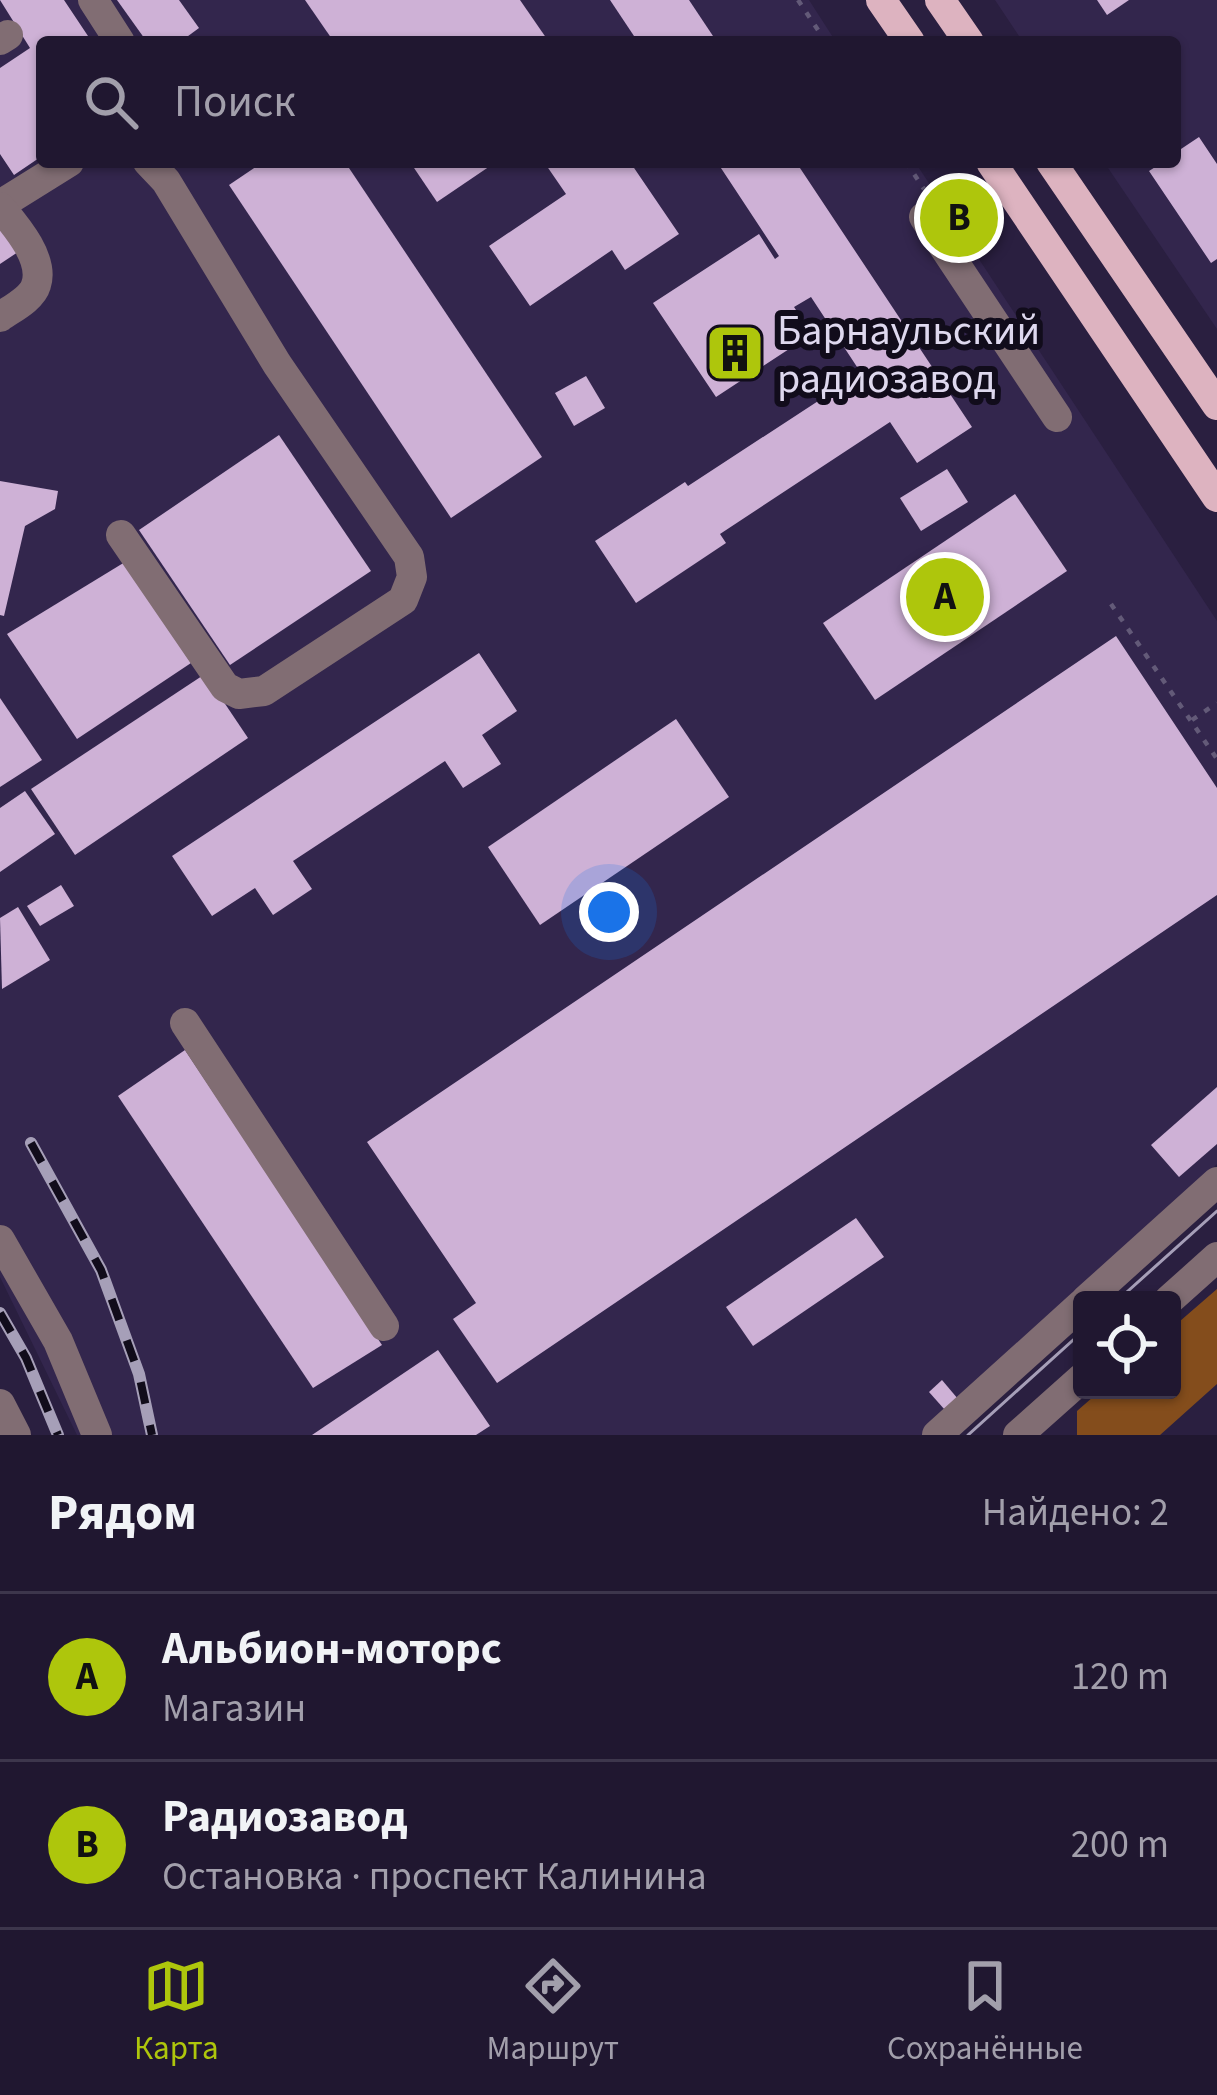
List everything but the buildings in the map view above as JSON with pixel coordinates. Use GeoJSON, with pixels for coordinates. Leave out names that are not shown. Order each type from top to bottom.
{"type":"FeatureCollection","features":[{"type":"Feature","properties":{"kind":"main road"},"geometry":{"type":"LineString","coordinates":[[881,0],[906,36]]}},
{"type":"Feature","properties":{"kind":"main road"},"geometry":{"type":"LineString","coordinates":[[940,0],[965,36]]}},
{"type":"Feature","properties":{"kind":"main road"},"geometry":{"type":"LineString","coordinates":[[995,168],[1217,496]]}},
{"type":"Feature","properties":{"kind":"main road"},"geometry":{"type":"LineString","coordinates":[[1055,168],[1217,405]]}},
{"type":"Feature","properties":{"kind":"street"},"geometry":{"type":"LineString","coordinates":[[92,0],[116,36]]}},
{"type":"Feature","properties":{"kind":"street"},"geometry":{"type":"LineString","coordinates":[[0,317],[37,285],[33,255],[3,210],[61,168]]}},
{"type":"Feature","properties":{"kind":"street"},"geometry":{"type":"LineString","coordinates":[[121,535],[224,687],[239,694],[264,692],[404,600],[412,577],[409,557],[278,364],[154,168]]}},
{"type":"Feature","properties":{"kind":"street"},"geometry":{"type":"LineString","coordinates":[[924,217],[1057,417]]}},
{"type":"Feature","properties":{"kind":"street"},"geometry":{"type":"LineString","coordinates":[[185,1023],[383,1326]]}},
{"type":"Feature","properties":{"kind":"street"},"geometry":{"type":"LineString","coordinates":[[1096,1291],[1217,1182]]}},
{"type":"Feature","properties":{"kind":"street"},"geometry":{"type":"LineString","coordinates":[[0,1240],[58,1341],[97,1435]]}},
{"type":"Feature","properties":{"kind":"street"},"geometry":{"type":"LineString","coordinates":[[1179,1291],[1217,1257]]}},
{"type":"Feature","properties":{"kind":"street"},"geometry":{"type":"LineString","coordinates":[[937,1435],[1073,1312]]}},
{"type":"Feature","properties":{"kind":"street"},"geometry":{"type":"LineString","coordinates":[[1018,1435],[1073,1386]]}},
{"type":"Feature","properties":{"kind":"street"},"geometry":{"type":"LineString","coordinates":[[0,1404],[16,1435]]}},
{"type":"Feature","properties":{"kind":"path"},"geometry":{"type":"LineString","coordinates":[[798,0],[822,36]]}},
{"type":"Feature","properties":{"kind":"path"},"geometry":{"type":"LineString","coordinates":[[1111,604],[1217,759]]}},
{"type":"Feature","properties":{"kind":"path"},"geometry":{"type":"LineString","coordinates":[[1191,721],[1217,703]]}},
{"type":"Feature","properties":{"kind":"shaded area"},"geometry":{"type":"Polygon","coordinates":[[[0,0],[809,0],[832,36],[36,36],[36,168],[919,168],[1217,621],[1217,1164],[1079,1291],[1073,1291],[1073,1296],[922,1435],[77,1435],[0,1277],[0,0]]]}},
{"type":"Feature","properties":{"kind":"shaded area"},"geometry":{"type":"Polygon","coordinates":[[[995,0],[1217,0],[1217,329],[1108,168],[1181,168],[1181,36],[1019,36],[995,0]]]}},
{"type":"Feature","properties":{"kind":"shaded area"},"geometry":{"type":"Polygon","coordinates":[[[1217,1289],[1217,1384],[1160,1435],[1077,1435],[1077,1411],[1091,1399],[1181,1399],[1181,1320],[1217,1289]]]}},
{"type":"Feature","properties":{"kind":"tram line"},"geometry":{"type":"LineString","coordinates":[[1128,1291],[1217,1211]]}},
{"type":"Feature","properties":{"kind":"tram line"},"geometry":{"type":"LineString","coordinates":[[968,1435],[1073,1340]]}},
{"type":"Feature","properties":{"kind":"railway"},"geometry":{"type":"LineString","coordinates":[[31,1143],[101,1270],[139,1374],[152,1435]]}},
{"type":"Feature","properties":{"kind":"railway"},"geometry":{"type":"LineString","coordinates":[[0,1313],[26,1358],[58,1435]]}},
{"type":"Feature","properties":{"kind":"place","name":"Радиозавод"},"geometry":{"type":"Point","coordinates":[959,218]}},
{"type":"Feature","properties":{"kind":"place","name":"Барнаульский радиозавод"},"geometry":{"type":"Point","coordinates":[735,353]}},
{"type":"Feature","properties":{"kind":"place","name":"Альбион-моторс"},"geometry":{"type":"Point","coordinates":[945,597]}}]}
